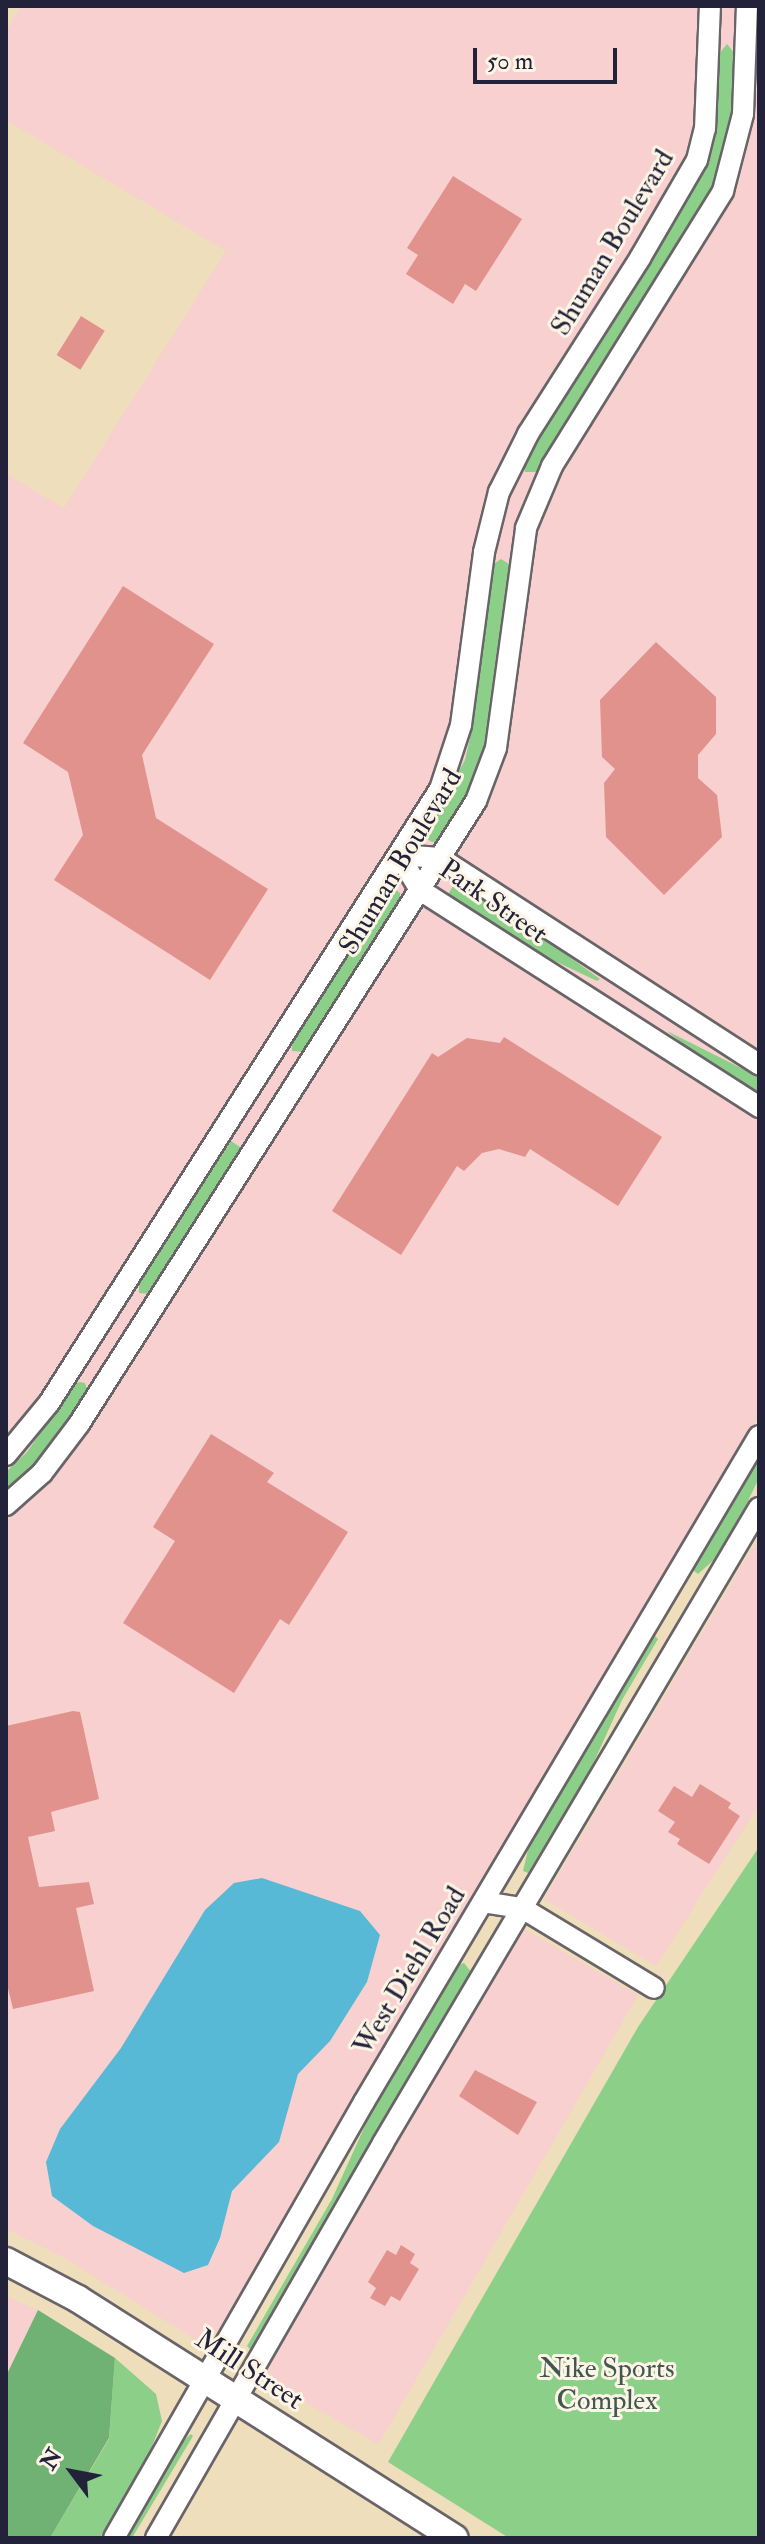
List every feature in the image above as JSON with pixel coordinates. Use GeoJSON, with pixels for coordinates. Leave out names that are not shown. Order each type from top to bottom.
{"type":"FeatureCollection","features":[{"type":"Feature","properties":{"kind":"main road","name":"Mill Street"},"geometry":{"type":"LineString","coordinates":[[6,2261],[78,2299],[455,2538]]}},
{"type":"Feature","properties":{"kind":"street","name":"Shuman Boulevard"},"geometry":{"type":"LineString","coordinates":[[6,1455],[49,1403],[440,789],[453,759],[461,725],[491,516],[510,465],[697,160],[705,129],[710,6]]}},
{"type":"Feature","properties":{"kind":"street","name":"Shuman Boulevard"},"geometry":{"type":"LineString","coordinates":[[6,1505],[42,1473],[79,1424],[476,801],[496,748],[526,528],[540,489],[712,214],[733,164],[743,114],[747,6]]}},
{"type":"Feature","properties":{"kind":"street","name":"Park Street"},"geometry":{"type":"LineString","coordinates":[[399,855],[440,858],[759,1064]]}},
{"type":"Feature","properties":{"kind":"street","name":"Park Street"},"geometry":{"type":"LineString","coordinates":[[399,855],[420,890],[759,1107]]}},
{"type":"Feature","properties":{"kind":"street","name":"West Diehl Road"},"geometry":{"type":"LineString","coordinates":[[114,2538],[483,1902],[759,1436]]}},
{"type":"Feature","properties":{"kind":"street"},"geometry":{"type":"LineString","coordinates":[[156,2538],[522,1908],[759,1508]]}},
{"type":"Feature","properties":{"kind":"street"},"geometry":{"type":"LineString","coordinates":[[483,1902],[522,1908],[654,1988]]}},
{"type":"Feature","properties":{"kind":"shaded area"},"geometry":{"type":"Polygon","coordinates":[[[22,6],[759,6],[759,1415],[220,2328],[206,2339],[193,2338],[61,2256],[6,2229],[6,474],[64,508],[226,251],[6,120],[6,31],[22,6]]]}},
{"type":"Feature","properties":{"kind":"shaded area"},"geometry":{"type":"Polygon","coordinates":[[[759,1537],[759,1805],[656,1966],[544,1899],[759,1537]]]}},
{"type":"Feature","properties":{"kind":"shaded area"},"geometry":{"type":"Polygon","coordinates":[[[522,1928],[638,1995],[379,2444],[263,2377],[522,1928]]]}},
{"type":"Feature","properties":{"kind":"shaded area"},"geometry":{"type":"Polygon","coordinates":[[[6,2296],[38,2310],[6,2376],[6,2296]]]}},
{"type":"Feature","properties":{"kind":"green space"},"geometry":{"type":"Polygon","coordinates":[[[727,44],[735,54],[731,116],[723,159],[710,191],[693,225],[537,472],[525,472],[523,463],[538,437],[656,252],[705,165],[715,118],[719,54],[727,44]]]}},
{"type":"Feature","properties":{"kind":"green space"},"geometry":{"type":"Polygon","coordinates":[[[501,559],[509,564],[483,754],[463,801],[438,841],[432,842],[427,839],[426,831],[465,760],[473,724],[492,565],[501,559]]]}},
{"type":"Feature","properties":{"kind":"green space"},"geometry":{"type":"Polygon","coordinates":[[[455,883],[549,942],[600,979],[597,981],[523,946],[447,896],[455,883]]]}},
{"type":"Feature","properties":{"kind":"green space"},"geometry":{"type":"Polygon","coordinates":[[[396,890],[400,893],[400,902],[304,1052],[292,1051],[292,1041],[387,892],[396,890]]]}},
{"type":"Feature","properties":{"kind":"green space"},"geometry":{"type":"Polygon","coordinates":[[[667,1031],[759,1077],[759,1095],[707,1063],[667,1031]]]}},
{"type":"Feature","properties":{"kind":"green space"},"geometry":{"type":"Polygon","coordinates":[[[231,1141],[240,1147],[239,1152],[150,1294],[139,1293],[139,1284],[231,1141]]]}},
{"type":"Feature","properties":{"kind":"green space"},"geometry":{"type":"Polygon","coordinates":[[[85,1383],[87,1389],[44,1457],[6,1491],[6,1472],[27,1452],[74,1384],[85,1383]]]}},
{"type":"Feature","properties":{"kind":"green space"},"geometry":{"type":"Polygon","coordinates":[[[759,1455],[759,1478],[731,1536],[717,1557],[698,1574],[693,1570],[696,1561],[759,1455]]]}},
{"type":"Feature","properties":{"kind":"green space"},"geometry":{"type":"Polygon","coordinates":[[[654,1635],[658,1639],[622,1700],[587,1777],[528,1873],[523,1871],[529,1846],[654,1635]]]}},
{"type":"Feature","properties":{"kind":"green space","name":"Nike Sports Complex"},"geometry":{"type":"Polygon","coordinates":[[[759,1847],[759,2538],[509,2538],[388,2462],[638,2027],[759,1847]]]}},
{"type":"Feature","properties":{"kind":"green space"},"geometry":{"type":"Polygon","coordinates":[[[464,1963],[472,1973],[251,2350],[247,2346],[332,2199],[373,2108],[458,1965],[464,1963]]]}},
{"type":"Feature","properties":{"kind":"green space"},"geometry":{"type":"Polygon","coordinates":[[[38,2310],[115,2358],[109,2438],[50,2538],[6,2538],[6,2376],[38,2310]]]}},
{"type":"Feature","properties":{"kind":"green space"},"geometry":{"type":"Polygon","coordinates":[[[115,2358],[156,2394],[162,2421],[151,2449],[100,2538],[50,2538],[109,2439],[115,2358]]]}},
{"type":"Feature","properties":{"kind":"green space"},"geometry":{"type":"Polygon","coordinates":[[[191,2434],[193,2436],[132,2538],[125,2538],[176,2447],[191,2434]]]}},
{"type":"Feature","properties":{"kind":"water"},"geometry":{"type":"Polygon","coordinates":[[[262,1878],[360,1911],[380,1935],[367,1982],[330,2041],[298,2074],[279,2142],[232,2191],[220,2238],[208,2265],[184,2273],[93,2226],[52,2196],[46,2162],[60,2129],[121,2048],[205,1910],[234,1883],[262,1878]]]}},
{"type":"Feature","properties":{"kind":"building"},"geometry":{"type":"Polygon","coordinates":[[[453,176],[522,219],[476,291],[465,284],[453,304],[406,274],[418,255],[407,248],[453,176]]]}},
{"type":"Feature","properties":{"kind":"building"},"geometry":{"type":"Polygon","coordinates":[[[81,316],[105,331],[80,370],[57,355],[81,316]]]}},
{"type":"Feature","properties":{"kind":"building"},"geometry":{"type":"Polygon","coordinates":[[[123,586],[214,644],[142,755],[156,818],[268,889],[210,980],[54,880],[83,835],[68,772],[23,743],[123,586]]]}},
{"type":"Feature","properties":{"kind":"building"},"geometry":{"type":"Polygon","coordinates":[[[656,642],[716,697],[716,734],[698,755],[698,778],[717,795],[722,837],[664,895],[606,837],[604,783],[615,769],[602,757],[600,700],[656,642]]]}},
{"type":"Feature","properties":{"kind":"building"},"geometry":{"type":"Polygon","coordinates":[[[504,1037],[662,1137],[618,1206],[530,1149],[525,1157],[499,1149],[482,1153],[464,1171],[457,1166],[401,1255],[332,1211],[432,1053],[438,1057],[467,1038],[500,1043],[504,1037]]]}},
{"type":"Feature","properties":{"kind":"building"},"geometry":{"type":"Polygon","coordinates":[[[211,1434],[274,1473],[267,1482],[348,1532],[289,1625],[280,1619],[234,1693],[123,1623],[175,1541],[153,1527],[211,1434]]]}},
{"type":"Feature","properties":{"kind":"building"},"geometry":{"type":"Polygon","coordinates":[[[80,1712],[99,1799],[51,1812],[55,1831],[28,1837],[39,1887],[89,1882],[94,1904],[76,1908],[94,1991],[13,2009],[6,1980],[6,1726],[80,1712]]]}},
{"type":"Feature","properties":{"kind":"building"},"geometry":{"type":"Polygon","coordinates":[[[700,1784],[731,1803],[728,1808],[740,1816],[709,1864],[677,1844],[680,1839],[668,1832],[675,1822],[658,1811],[674,1786],[692,1797],[700,1784]]]}},
{"type":"Feature","properties":{"kind":"building"},"geometry":{"type":"Polygon","coordinates":[[[475,2070],[537,2102],[518,2135],[459,2096],[475,2070]]]}},
{"type":"Feature","properties":{"kind":"building"},"geometry":{"type":"Polygon","coordinates":[[[401,2245],[415,2254],[410,2263],[419,2269],[400,2301],[391,2296],[385,2306],[370,2298],[376,2288],[368,2282],[387,2250],[396,2255],[401,2245]]]}}]}
